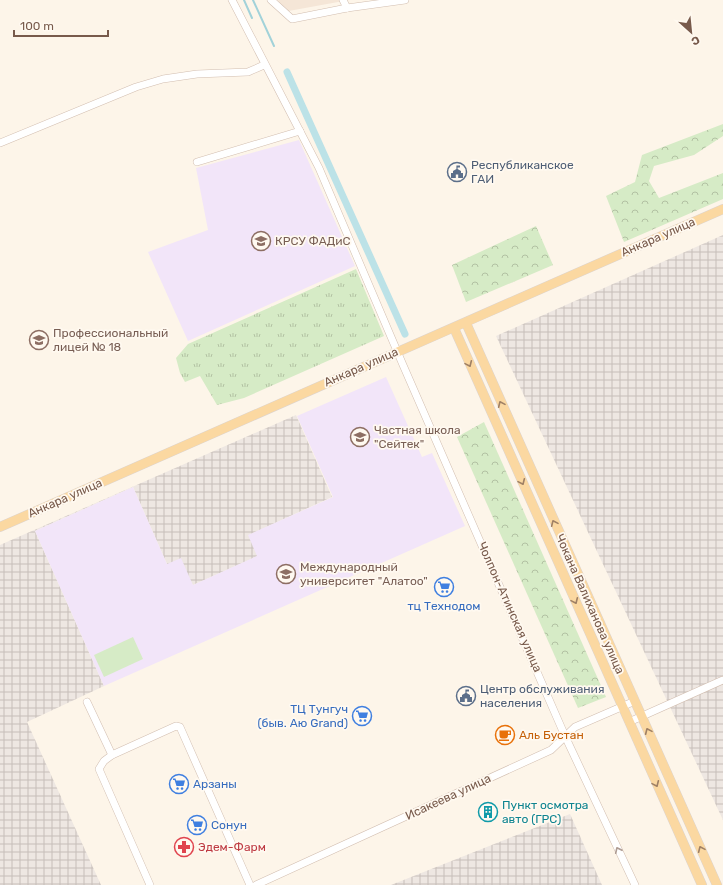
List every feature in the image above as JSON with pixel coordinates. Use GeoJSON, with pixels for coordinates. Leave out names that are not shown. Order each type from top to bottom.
{"type":"FeatureCollection","features":[{"type":"Feature","properties":{"kind":"main road","name":"Анкара улица"},"geometry":{"type":"LineString","coordinates":[[0,527],[397,351],[454,328],[723,209]]}},
{"type":"Feature","properties":{"kind":"main road","name":"Чокана Валиханова улица"},"geometry":{"type":"LineString","coordinates":[[466,322],[561,539],[717,885]]}},
{"type":"Feature","properties":{"kind":"main road","name":"Чокана Валиханова улица"},"geometry":{"type":"LineString","coordinates":[[454,328],[702,885]]}},
{"type":"Feature","properties":{"kind":"main road"},"geometry":{"type":"LineString","coordinates":[[550,544],[561,539]]}},
{"type":"Feature","properties":{"kind":"street","name":"Чолпон-Атинская улица"},"geometry":{"type":"LineString","coordinates":[[232,0],[257,51],[319,168],[565,736],[635,885]]}},
{"type":"Feature","properties":{"kind":"street"},"geometry":{"type":"LineString","coordinates":[[271,0],[292,19],[347,8],[406,0]]}},
{"type":"Feature","properties":{"kind":"street"},"geometry":{"type":"LineString","coordinates":[[343,0],[347,8]]}},
{"type":"Feature","properties":{"kind":"street"},"geometry":{"type":"LineString","coordinates":[[0,143],[136,87],[163,79],[197,74],[248,72],[263,62]]}},
{"type":"Feature","properties":{"kind":"street"},"geometry":{"type":"LineString","coordinates":[[197,162],[300,131]]}},
{"type":"Feature","properties":{"kind":"street"},"geometry":{"type":"LineString","coordinates":[[629,722],[723,680]]}},
{"type":"Feature","properties":{"kind":"street","name":"Исакеева улица"},"geometry":{"type":"LineString","coordinates":[[256,885],[551,750],[575,727],[635,701]]}},
{"type":"Feature","properties":{"kind":"street"},"geometry":{"type":"LineString","coordinates":[[87,702],[112,755]]}},
{"type":"Feature","properties":{"kind":"street"},"geometry":{"type":"LineString","coordinates":[[150,885],[99,769],[104,761],[112,755],[172,727],[180,727],[250,885]]}},
{"type":"Feature","properties":{"kind":"shaded area"},"geometry":{"type":"Polygon","coordinates":[[[278,0],[349,0],[283,12],[278,0]]]}},
{"type":"Feature","properties":{"kind":"shaded area","name":"КРСУ ФАДиС"},"geometry":{"type":"Polygon","coordinates":[[[299,140],[355,266],[188,341],[148,252],[208,230],[196,168],[299,140]]]}},
{"type":"Feature","properties":{"kind":"shaded area"},"geometry":{"type":"Polygon","coordinates":[[[723,235],[723,820],[496,336],[723,235]]]}},
{"type":"Feature","properties":{"kind":"shaded area","name":"Международный университет \"Алатоо\""},"geometry":{"type":"Polygon","coordinates":[[[386,377],[422,457],[432,453],[465,526],[104,686],[35,531],[133,487],[167,564],[181,558],[193,585],[257,556],[248,535],[333,497],[297,416],[386,377]]]}},
{"type":"Feature","properties":{"kind":"shaded area"},"geometry":{"type":"Polygon","coordinates":[[[296,415],[332,497],[249,535],[258,556],[193,585],[167,564],[133,487],[35,531],[104,686],[27,722],[101,885],[0,885],[0,545],[296,415]]]}},
{"type":"Feature","properties":{"kind":"shaded area"},"geometry":{"type":"Polygon","coordinates":[[[570,814],[602,885],[391,885],[570,814]]]}},
{"type":"Feature","properties":{"kind":"green space"},"geometry":{"type":"Polygon","coordinates":[[[723,124],[723,136],[694,155],[654,166],[649,181],[659,198],[723,173],[723,199],[624,242],[606,196],[635,182],[642,155],[723,124]]]}},
{"type":"Feature","properties":{"kind":"green space"},"geometry":{"type":"Polygon","coordinates":[[[536,226],[553,265],[466,302],[452,265],[536,226]]]}},
{"type":"Feature","properties":{"kind":"green space"},"geometry":{"type":"Polygon","coordinates":[[[356,269],[384,336],[244,398],[217,405],[200,376],[185,382],[180,373],[176,358],[188,344],[356,269]]]}},
{"type":"Feature","properties":{"kind":"green space"},"geometry":{"type":"Polygon","coordinates":[[[484,422],[606,697],[578,708],[457,437],[484,422]]]}},
{"type":"Feature","properties":{"kind":"green space"},"geometry":{"type":"Polygon","coordinates":[[[133,637],[143,659],[104,677],[94,655],[133,637]]]}},
{"type":"Feature","properties":{"kind":"waterway"},"geometry":{"type":"LineString","coordinates":[[244,0],[252,18]]}},
{"type":"Feature","properties":{"kind":"waterway"},"geometry":{"type":"LineString","coordinates":[[253,0],[274,46]]}},
{"type":"Feature","properties":{"kind":"waterway"},"geometry":{"type":"LineString","coordinates":[[287,72],[405,334]]}},
{"type":"Feature","properties":{"kind":"place","name":"Республиканское ГАИ"},"geometry":{"type":"Point","coordinates":[457,172]}},
{"type":"Feature","properties":{"kind":"place","name":"КРСУ ФАДиС"},"geometry":{"type":"Point","coordinates":[261,241]}},
{"type":"Feature","properties":{"kind":"place","name":"Профессиональный лицей № 18"},"geometry":{"type":"Point","coordinates":[39,340]}},
{"type":"Feature","properties":{"kind":"place","name":"Частная школа \"Сейтек\""},"geometry":{"type":"Point","coordinates":[360,437]}},
{"type":"Feature","properties":{"kind":"place","name":"Международный университет \"Алатоо\""},"geometry":{"type":"Point","coordinates":[286,574]}},
{"type":"Feature","properties":{"kind":"place","name":"тц Технодом"},"geometry":{"type":"Point","coordinates":[444,587]}},
{"type":"Feature","properties":{"kind":"place","name":"Центр обслуживания населения"},"geometry":{"type":"Point","coordinates":[466,696]}},
{"type":"Feature","properties":{"kind":"place","name":"ТЦ Тунгуч (быв. Аю Grand)"},"geometry":{"type":"Point","coordinates":[362,716]}},
{"type":"Feature","properties":{"kind":"place","name":"Аль Бустан"},"geometry":{"type":"Point","coordinates":[505,735]}},
{"type":"Feature","properties":{"kind":"place","name":"Арзаны"},"geometry":{"type":"Point","coordinates":[179,784]}},
{"type":"Feature","properties":{"kind":"place","name":"Пункт осмотра авто (ГРС)"},"geometry":{"type":"Point","coordinates":[488,812]}},
{"type":"Feature","properties":{"kind":"place","name":"Сонун"},"geometry":{"type":"Point","coordinates":[197,825]}},
{"type":"Feature","properties":{"kind":"place","name":"Эдем-Фарм"},"geometry":{"type":"Point","coordinates":[184,847]}}]}
